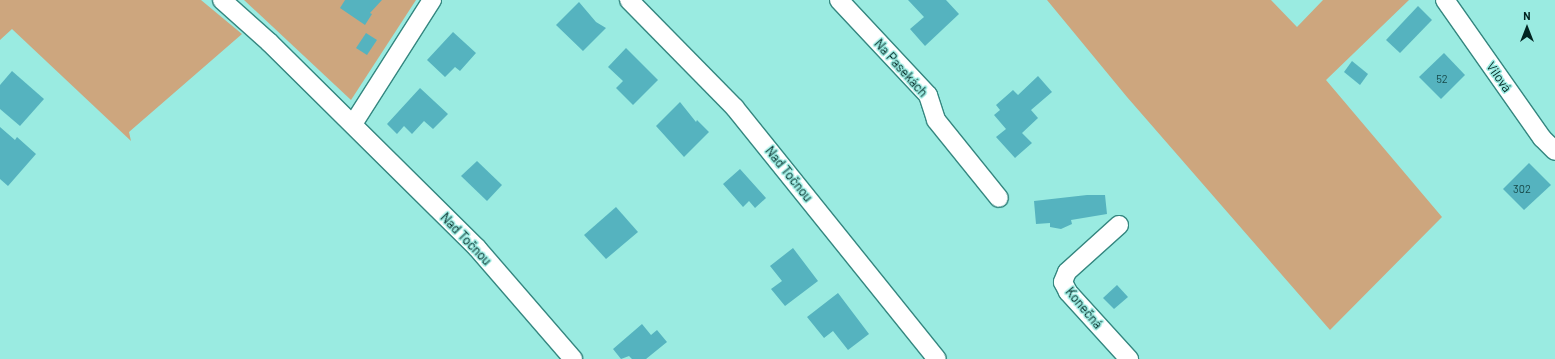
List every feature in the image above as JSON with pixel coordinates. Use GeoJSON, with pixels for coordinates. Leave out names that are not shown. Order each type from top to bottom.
{"type":"FeatureCollection","features":[{"type":"Feature","properties":{"kind":"street","name":"Nad Točnou"},"geometry":{"type":"LineString","coordinates":[[222,0],[269,42],[477,248],[573,359]]}},
{"type":"Feature","properties":{"kind":"street"},"geometry":{"type":"LineString","coordinates":[[353,124],[432,0]]}},
{"type":"Feature","properties":{"kind":"street","name":"Nad Točnou"},"geometry":{"type":"LineString","coordinates":[[629,0],[735,108],[937,359]]}},
{"type":"Feature","properties":{"kind":"street","name":"Na Pasekách"},"geometry":{"type":"LineString","coordinates":[[839,0],[928,95],[936,120],[999,198]]}},
{"type":"Feature","properties":{"kind":"street","name":"Vilová"},"geometry":{"type":"LineString","coordinates":[[1445,0],[1542,138],[1555,151]]}},
{"type":"Feature","properties":{"kind":"street","name":"Konečná"},"geometry":{"type":"LineString","coordinates":[[1119,225],[1067,272],[1063,282],[1068,292],[1129,359]]}},
{"type":"Feature","properties":{"kind":"shaded area"},"geometry":{"type":"Polygon","coordinates":[[[0,0],[201,0],[242,34],[129,132],[131,141],[12,29],[0,40],[0,0]]]}},
{"type":"Feature","properties":{"kind":"shaded area"},"geometry":{"type":"Polygon","coordinates":[[[244,0],[416,0],[351,100],[244,0]]]}},
{"type":"Feature","properties":{"kind":"shaded area"},"geometry":{"type":"Polygon","coordinates":[[[1047,0],[1271,0],[1297,27],[1323,0],[1409,0],[1326,80],[1442,217],[1330,330],[1127,97],[1047,0]]]}},
{"type":"Feature","properties":{"kind":"building"},"geometry":{"type":"Polygon","coordinates":[[[345,0],[382,0],[370,13],[372,14],[365,25],[340,8],[345,0]]]}},
{"type":"Feature","properties":{"kind":"building"},"geometry":{"type":"Polygon","coordinates":[[[908,0],[946,0],[959,14],[925,46],[910,29],[924,17],[908,0]]]}},
{"type":"Feature","properties":{"kind":"building"},"geometry":{"type":"Polygon","coordinates":[[[579,2],[596,22],[606,28],[583,51],[556,25],[579,2]]]}},
{"type":"Feature","properties":{"kind":"building"},"geometry":{"type":"Polygon","coordinates":[[[1418,6],[1432,20],[1400,53],[1386,40],[1418,6]]]}},
{"type":"Feature","properties":{"kind":"building"},"geometry":{"type":"Polygon","coordinates":[[[453,32],[476,53],[460,71],[455,67],[445,77],[427,60],[453,32]]]}},
{"type":"Feature","properties":{"kind":"building"},"geometry":{"type":"Polygon","coordinates":[[[366,33],[377,40],[367,55],[356,48],[366,33]]]}},
{"type":"Feature","properties":{"kind":"building"},"geometry":{"type":"Polygon","coordinates":[[[626,48],[658,80],[633,105],[616,88],[623,81],[608,67],[626,48]]]}},
{"type":"Feature","properties":{"kind":"building"},"geometry":{"type":"Polygon","coordinates":[[[1444,53],[1465,75],[1441,99],[1419,77],[1444,53]]]}},
{"type":"Feature","properties":{"kind":"building"},"geometry":{"type":"Polygon","coordinates":[[[1352,61],[1368,74],[1360,85],[1344,72],[1352,61]]]}},
{"type":"Feature","properties":{"kind":"building"},"geometry":{"type":"Polygon","coordinates":[[[12,71],[44,99],[20,126],[0,109],[0,85],[12,71]]]}},
{"type":"Feature","properties":{"kind":"building"},"geometry":{"type":"Polygon","coordinates":[[[1038,76],[1052,92],[1031,110],[1038,118],[1022,133],[1032,143],[1015,158],[996,137],[1006,129],[994,115],[1000,110],[996,105],[1013,90],[1018,95],[1038,76]]]}},
{"type":"Feature","properties":{"kind":"building"},"geometry":{"type":"Polygon","coordinates":[[[420,88],[448,114],[433,129],[424,121],[412,134],[404,126],[397,134],[387,124],[420,88]]]}},
{"type":"Feature","properties":{"kind":"building"},"geometry":{"type":"Polygon","coordinates":[[[680,102],[696,122],[697,120],[709,132],[684,157],[656,126],[680,102]]]}},
{"type":"Feature","properties":{"kind":"building"},"geometry":{"type":"Polygon","coordinates":[[[0,127],[15,140],[17,137],[36,154],[8,186],[0,179],[0,127]]]}},
{"type":"Feature","properties":{"kind":"building"},"geometry":{"type":"Polygon","coordinates":[[[477,161],[502,185],[487,201],[461,176],[477,161]]]}},
{"type":"Feature","properties":{"kind":"building"},"geometry":{"type":"Polygon","coordinates":[[[1529,163],[1551,185],[1524,210],[1503,189],[1529,163]]]}},
{"type":"Feature","properties":{"kind":"building"},"geometry":{"type":"Polygon","coordinates":[[[740,169],[766,198],[755,208],[749,201],[743,207],[723,184],[740,169]]]}},
{"type":"Feature","properties":{"kind":"building"},"geometry":{"type":"Polygon","coordinates":[[[1087,195],[1105,195],[1107,214],[1071,220],[1072,224],[1061,229],[1050,227],[1050,223],[1036,224],[1034,201],[1087,195]]]}},
{"type":"Feature","properties":{"kind":"building"},"geometry":{"type":"Polygon","coordinates":[[[616,207],[638,232],[606,259],[584,235],[616,207]]]}},
{"type":"Feature","properties":{"kind":"building"},"geometry":{"type":"Polygon","coordinates":[[[793,248],[818,281],[785,306],[771,289],[782,281],[770,266],[793,248]]]}},
{"type":"Feature","properties":{"kind":"building"},"geometry":{"type":"Polygon","coordinates":[[[1117,285],[1128,297],[1114,309],[1103,298],[1117,285]]]}},
{"type":"Feature","properties":{"kind":"building"},"geometry":{"type":"Polygon","coordinates":[[[838,293],[869,334],[848,350],[833,331],[824,338],[807,317],[838,293]]]}},
{"type":"Feature","properties":{"kind":"building"},"geometry":{"type":"Polygon","coordinates":[[[642,324],[651,335],[657,330],[667,342],[646,359],[632,359],[629,356],[621,359],[613,349],[642,324]]]}}]}
